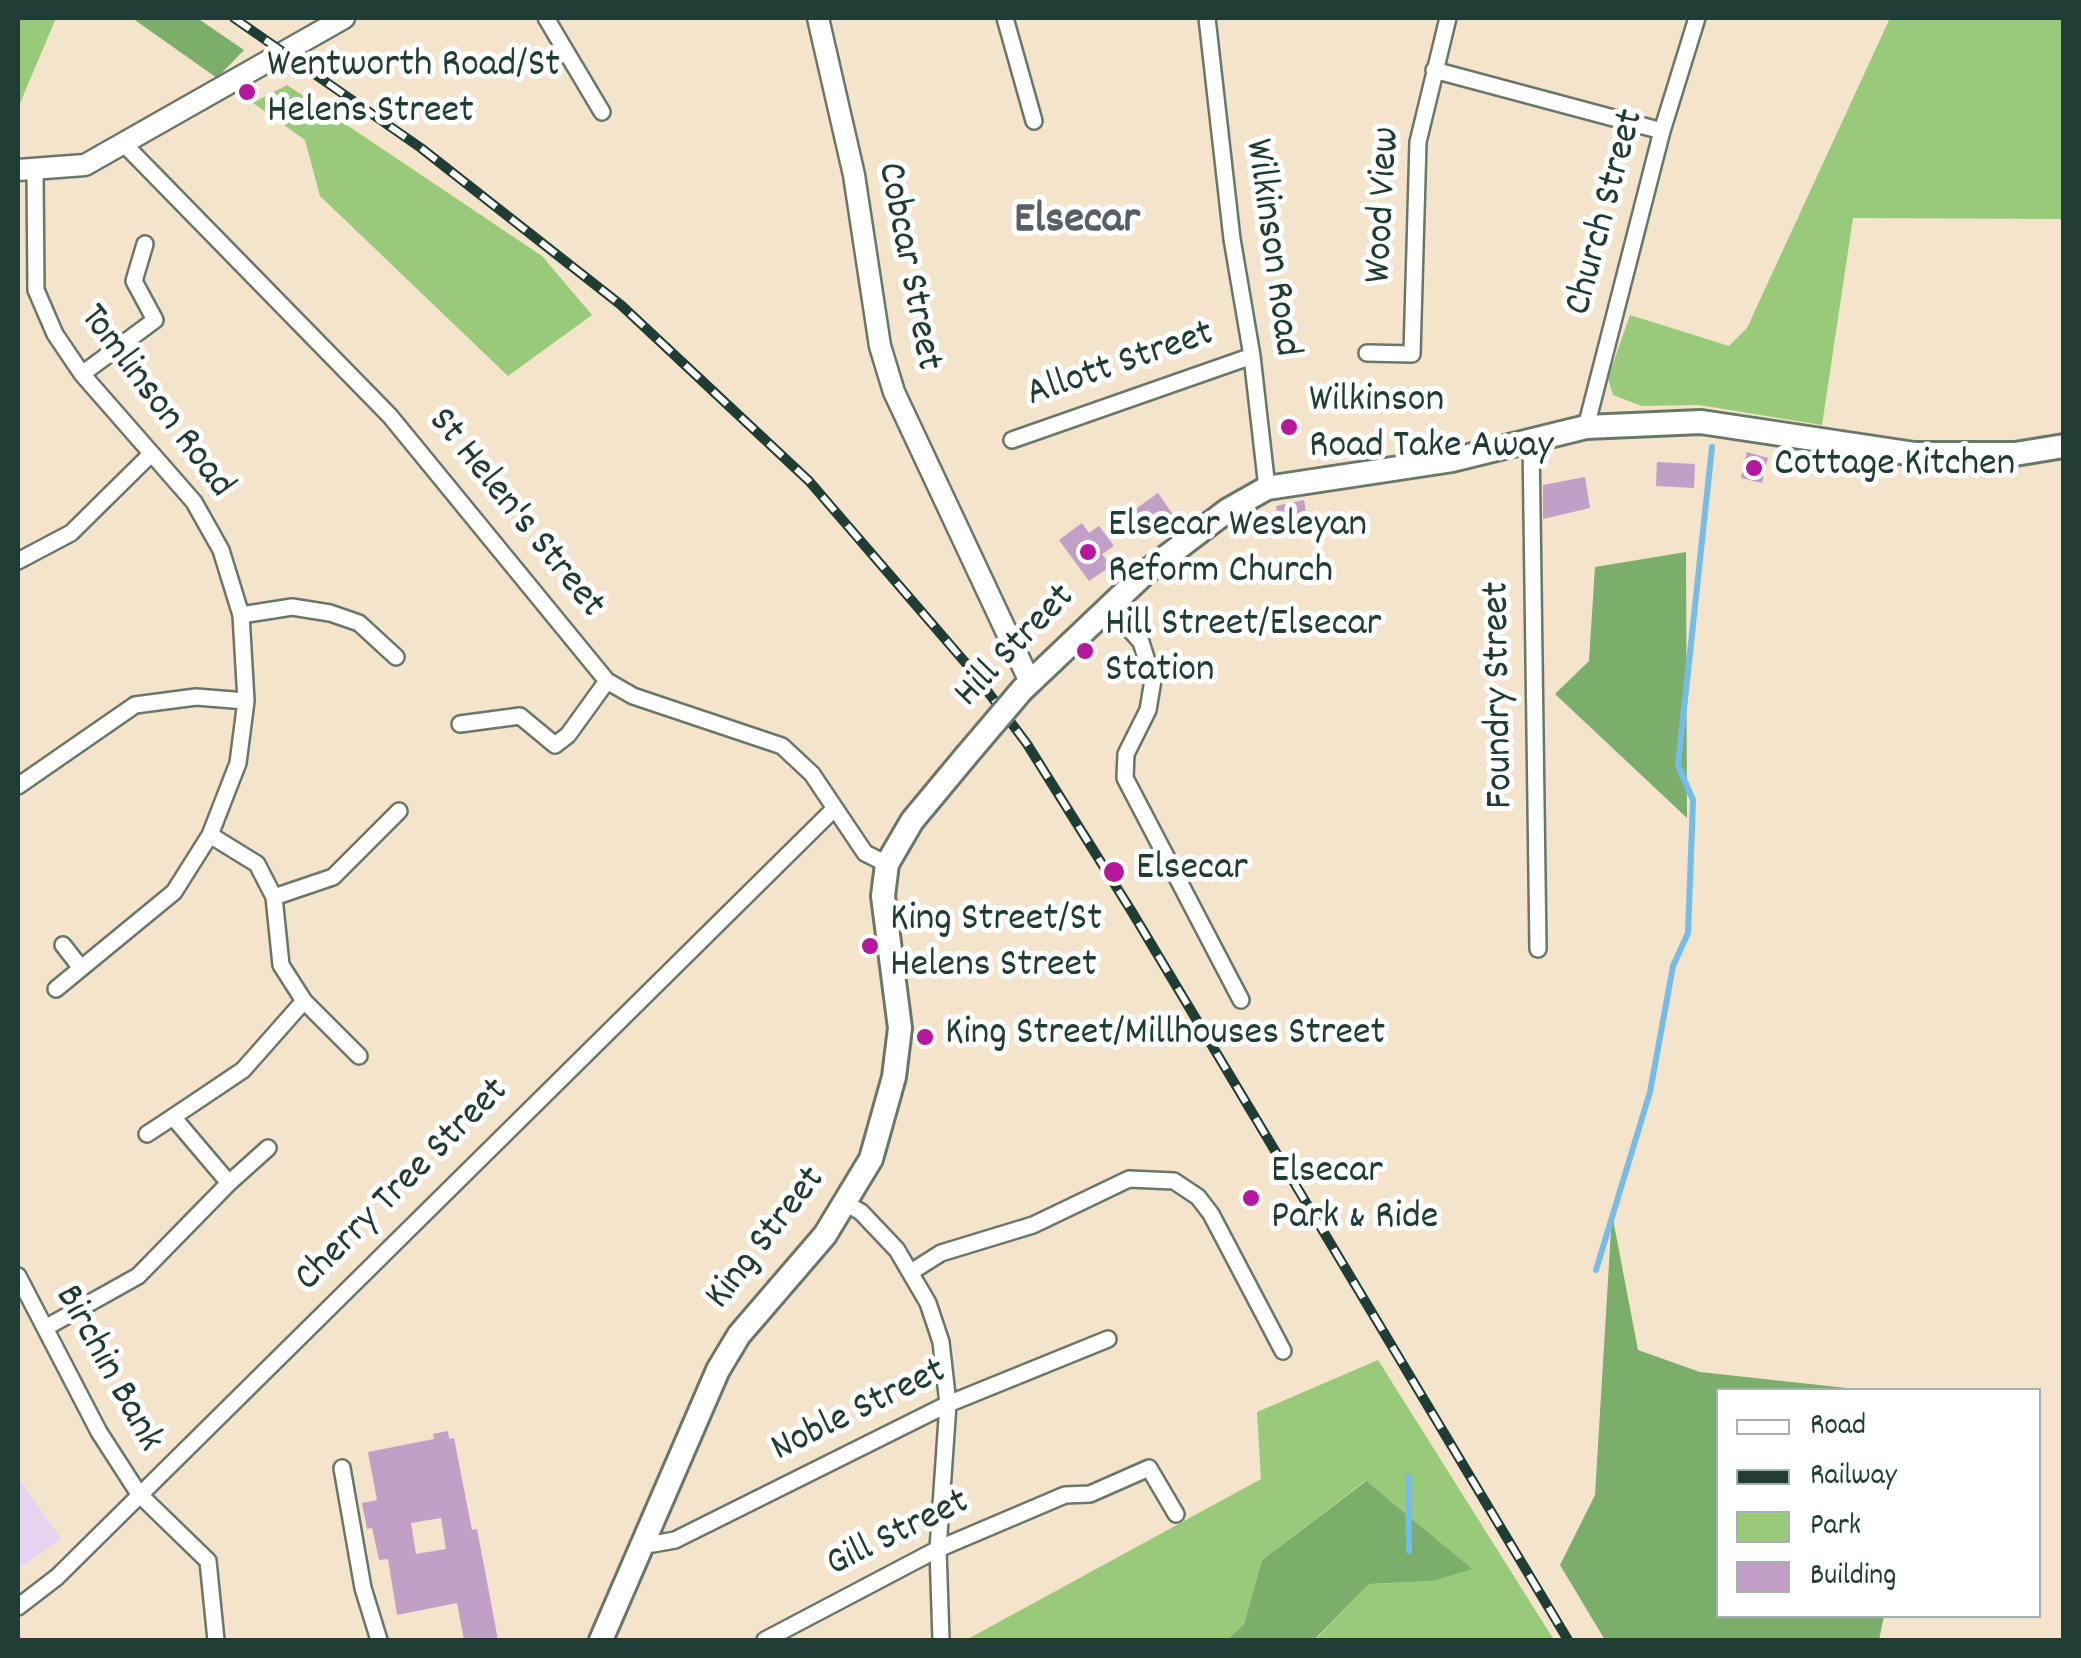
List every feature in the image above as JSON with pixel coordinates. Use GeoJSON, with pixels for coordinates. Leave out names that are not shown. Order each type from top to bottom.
{"type":"FeatureCollection","features":[{"type":"Feature","properties":{"kind":"main road","name":"Hill Street"},"geometry":{"type":"LineString","coordinates":[[887,864],[912,821],[1026,686],[1110,606],[1186,542],[1268,488],[1452,460],[1586,426],[1701,422],[1914,454],[2015,454],[2064,446]]}},
{"type":"Feature","properties":{"kind":"main road","name":"King Street"},"geometry":{"type":"LineString","coordinates":[[600,1640],[718,1370],[739,1334],[846,1204],[870,1159],[898,1052],[900,1028],[883,896],[887,864]]}},
{"type":"Feature","properties":{"kind":"street"},"geometry":{"type":"LineString","coordinates":[[26,171],[84,165],[344,18]]}},
{"type":"Feature","properties":{"kind":"street"},"geometry":{"type":"LineString","coordinates":[[546,18],[602,112]]}},
{"type":"Feature","properties":{"kind":"street","name":"Cobcar Street"},"geometry":{"type":"LineString","coordinates":[[818,18],[854,175],[880,346],[894,392],[1026,686]]}},
{"type":"Feature","properties":{"kind":"street"},"geometry":{"type":"LineString","coordinates":[[1005,18],[1034,121]]}},
{"type":"Feature","properties":{"kind":"street","name":"Wilkinson Road"},"geometry":{"type":"LineString","coordinates":[[1207,18],[1232,240],[1252,356],[1268,488]]}},
{"type":"Feature","properties":{"kind":"street","name":"Wood View"},"geometry":{"type":"LineString","coordinates":[[1367,353],[1412,354],[1418,142],[1448,18]]}},
{"type":"Feature","properties":{"kind":"street","name":"Church Street"},"geometry":{"type":"LineString","coordinates":[[1586,426],[1662,131],[1696,18]]}},
{"type":"Feature","properties":{"kind":"street"},"geometry":{"type":"LineString","coordinates":[[1434,70],[1662,131]]}},
{"type":"Feature","properties":{"kind":"street","name":"St Helen's Street"},"geometry":{"type":"LineString","coordinates":[[124,144],[390,416],[607,682],[633,696],[782,746],[812,774],[865,853],[887,864]]}},
{"type":"Feature","properties":{"kind":"street","name":"Tomlinson Road"},"geometry":{"type":"LineString","coordinates":[[26,171],[36,290],[55,334],[82,374],[194,502],[221,550],[241,615],[246,701],[238,763],[210,835],[174,892],[56,989]]}},
{"type":"Feature","properties":{"kind":"street"},"geometry":{"type":"LineString","coordinates":[[82,374],[155,320],[134,280],[146,244]]}},
{"type":"Feature","properties":{"kind":"street"},"geometry":{"type":"LineString","coordinates":[[18,296],[36,290]]}},
{"type":"Feature","properties":{"kind":"street","name":"Allott Street"},"geometry":{"type":"LineString","coordinates":[[1012,440],[1252,356]]}},
{"type":"Feature","properties":{"kind":"street","name":"Foundry Street"},"geometry":{"type":"LineString","coordinates":[[1531,440],[1538,949]]}},
{"type":"Feature","properties":{"kind":"street"},"geometry":{"type":"LineString","coordinates":[[18,561],[71,533],[150,456]]}},
{"type":"Feature","properties":{"kind":"street"},"geometry":{"type":"LineString","coordinates":[[1110,606],[1141,642],[1153,680],[1148,710],[1126,754],[1125,778],[1241,1000]]}},
{"type":"Feature","properties":{"kind":"street"},"geometry":{"type":"LineString","coordinates":[[241,615],[292,607],[330,612],[359,624],[396,657]]}},
{"type":"Feature","properties":{"kind":"street"},"geometry":{"type":"LineString","coordinates":[[460,724],[520,716],[555,745],[568,736],[607,682]]}},
{"type":"Feature","properties":{"kind":"street"},"geometry":{"type":"LineString","coordinates":[[18,786],[136,705],[196,697],[246,701]]}},
{"type":"Feature","properties":{"kind":"street","name":"Cherry Tree Street"},"geometry":{"type":"LineString","coordinates":[[18,1608],[57,1577],[834,809]]}},
{"type":"Feature","properties":{"kind":"street"},"geometry":{"type":"LineString","coordinates":[[274,897],[333,877],[399,810]]}},
{"type":"Feature","properties":{"kind":"street"},"geometry":{"type":"LineString","coordinates":[[210,835],[258,864],[274,897],[280,965],[304,1002],[359,1056]]}},
{"type":"Feature","properties":{"kind":"street"},"geometry":{"type":"LineString","coordinates":[[64,945],[81,968]]}},
{"type":"Feature","properties":{"kind":"street"},"geometry":{"type":"LineString","coordinates":[[147,1134],[243,1070],[304,1002]]}},
{"type":"Feature","properties":{"kind":"street"},"geometry":{"type":"LineString","coordinates":[[173,1117],[229,1183]]}},
{"type":"Feature","properties":{"kind":"street"},"geometry":{"type":"LineString","coordinates":[[45,1328],[138,1276],[268,1148]]}},
{"type":"Feature","properties":{"kind":"street"},"geometry":{"type":"LineString","coordinates":[[912,1272],[941,1253],[1033,1225],[1129,1179],[1174,1180],[1198,1197],[1211,1214],[1283,1351]]}},
{"type":"Feature","properties":{"kind":"street"},"geometry":{"type":"LineString","coordinates":[[846,1204],[876,1226],[912,1272],[941,1342],[948,1404],[938,1550],[941,1640]]}},
{"type":"Feature","properties":{"kind":"street","name":"Birchin Bank"},"geometry":{"type":"LineString","coordinates":[[18,1276],[98,1432],[139,1494],[208,1562],[216,1640]]}},
{"type":"Feature","properties":{"kind":"street","name":"Noble Street"},"geometry":{"type":"LineString","coordinates":[[642,1540],[653,1544],[675,1540],[948,1404],[1108,1339]]}},
{"type":"Feature","properties":{"kind":"street"},"geometry":{"type":"LineString","coordinates":[[342,1468],[364,1588],[378,1640]]}},
{"type":"Feature","properties":{"kind":"street","name":"Gill Street"},"geometry":{"type":"LineString","coordinates":[[765,1640],[938,1550],[1065,1495],[1090,1494],[1149,1468],[1176,1514]]}},
{"type":"Feature","properties":{"kind":"shaded area"},"geometry":{"type":"Polygon","coordinates":[[[18,1477],[61,1539],[18,1569],[18,1477]]]}},
{"type":"Feature","properties":{"kind":"green space"},"geometry":{"type":"Polygon","coordinates":[[[18,18],[56,18],[18,108],[18,18]]]}},
{"type":"Feature","properties":{"kind":"green space"},"geometry":{"type":"Polygon","coordinates":[[[132,18],[197,18],[244,50],[217,78],[132,18]]]}},
{"type":"Feature","properties":{"kind":"green space"},"geometry":{"type":"Polygon","coordinates":[[[1890,18],[2063,18],[2063,219],[1853,218],[1822,425],[1699,405],[1642,406],[1613,395],[1608,378],[1630,315],[1729,346],[1747,328],[1890,18]]]}},
{"type":"Feature","properties":{"kind":"green space"},"geometry":{"type":"Polygon","coordinates":[[[287,85],[542,256],[592,315],[508,376],[320,196],[305,140],[253,103],[287,85]]]}},
{"type":"Feature","properties":{"kind":"green space"},"geometry":{"type":"Polygon","coordinates":[[[1686,552],[1687,818],[1555,694],[1589,661],[1595,567],[1686,552]]]}},
{"type":"Feature","properties":{"kind":"green space"},"geometry":{"type":"Polygon","coordinates":[[[1612,1214],[1638,1350],[1700,1372],[1847,1388],[1716,1388],[1716,1618],[1884,1618],[1879,1640],[1605,1640],[1560,1565],[1595,1495],[1612,1214]]]}},
{"type":"Feature","properties":{"kind":"green space"},"geometry":{"type":"Polygon","coordinates":[[[1378,1360],[1554,1640],[1315,1640],[1369,1584],[1432,1581],[1365,1481],[1262,1560],[1244,1624],[1227,1640],[966,1640],[1261,1479],[1257,1412],[1378,1360]]]}},
{"type":"Feature","properties":{"kind":"green space"},"geometry":{"type":"Polygon","coordinates":[[[1366,1481],[1472,1569],[1432,1581],[1369,1584],[1314,1640],[1227,1640],[1244,1624],[1262,1560],[1366,1481]]]}},
{"type":"Feature","properties":{"kind":"building","name":"Cottage Kitchen"},"geometry":{"type":"Polygon","coordinates":[[[1747,452],[1768,458],[1762,483],[1741,478],[1747,452]]]}},
{"type":"Feature","properties":{"kind":"building"},"geometry":{"type":"Polygon","coordinates":[[[1657,462],[1695,464],[1694,488],[1656,486],[1657,462]]]}},
{"type":"Feature","properties":{"kind":"building"},"geometry":{"type":"Polygon","coordinates":[[[1585,477],[1590,508],[1543,519],[1543,485],[1585,477]]]}},
{"type":"Feature","properties":{"kind":"building"},"geometry":{"type":"Polygon","coordinates":[[[1158,493],[1174,516],[1150,533],[1134,510],[1158,493]]]}},
{"type":"Feature","properties":{"kind":"building"},"geometry":{"type":"Polygon","coordinates":[[[1304,500],[1309,531],[1281,536],[1276,506],[1304,500]]]}},
{"type":"Feature","properties":{"kind":"building"},"geometry":{"type":"Polygon","coordinates":[[[1082,523],[1089,533],[1099,526],[1114,546],[1102,554],[1111,566],[1089,581],[1059,540],[1082,523]]]}},
{"type":"Feature","properties":{"kind":"building"},"geometry":{"type":"Polygon","coordinates":[[[448,1431],[449,1439],[454,1438],[472,1530],[477,1529],[498,1640],[464,1640],[457,1603],[397,1615],[388,1559],[379,1560],[372,1528],[367,1529],[362,1503],[377,1500],[368,1452],[434,1439],[433,1434],[448,1431]],[[441,1518],[411,1523],[416,1554],[446,1549],[441,1518]]]}},
{"type":"Feature","properties":{"kind":"waterway"},"geometry":{"type":"LineString","coordinates":[[1596,1270],[1650,1092],[1673,966],[1688,933],[1693,800],[1678,765],[1712,447]]}},
{"type":"Feature","properties":{"kind":"waterway"},"geometry":{"type":"LineString","coordinates":[[1408,1477],[1409,1551]]}},
{"type":"Feature","properties":{"kind":"railway"},"geometry":{"type":"LineString","coordinates":[[234,18],[421,148],[621,305],[809,481],[970,668],[1027,744],[1132,912],[1568,1640]]}},
{"type":"Feature","properties":{"kind":"place","name":"Wentworth Road/St Helens Street"},"geometry":{"type":"Point","coordinates":[247,92]}},
{"type":"Feature","properties":{"kind":"place","name":"Wilkinson Road Take Away"},"geometry":{"type":"Point","coordinates":[1289,427]}},
{"type":"Feature","properties":{"kind":"place","name":"Cottage Kitchen"},"geometry":{"type":"Point","coordinates":[1754,468]}},
{"type":"Feature","properties":{"kind":"place","name":"Elsecar Wesleyan Reform Church"},"geometry":{"type":"Point","coordinates":[1088,552]}},
{"type":"Feature","properties":{"kind":"place","name":"Hill Street/Elsecar Station"},"geometry":{"type":"Point","coordinates":[1085,651]}},
{"type":"Feature","properties":{"kind":"place","name":"Elsecar"},"geometry":{"type":"Point","coordinates":[1114,872]}},
{"type":"Feature","properties":{"kind":"place","name":"King Street/St Helens Street"},"geometry":{"type":"Point","coordinates":[870,946]}},
{"type":"Feature","properties":{"kind":"place","name":"King Street/Millhouses Street"},"geometry":{"type":"Point","coordinates":[925,1037]}},
{"type":"Feature","properties":{"kind":"place","name":"Elsecar Park & Ride"},"geometry":{"type":"Point","coordinates":[1251,1198]}},
{"type":"Feature","properties":{"kind":"district","name":"Elsecar"},"geometry":{"type":"Point","coordinates":[1077,224]}}]}
